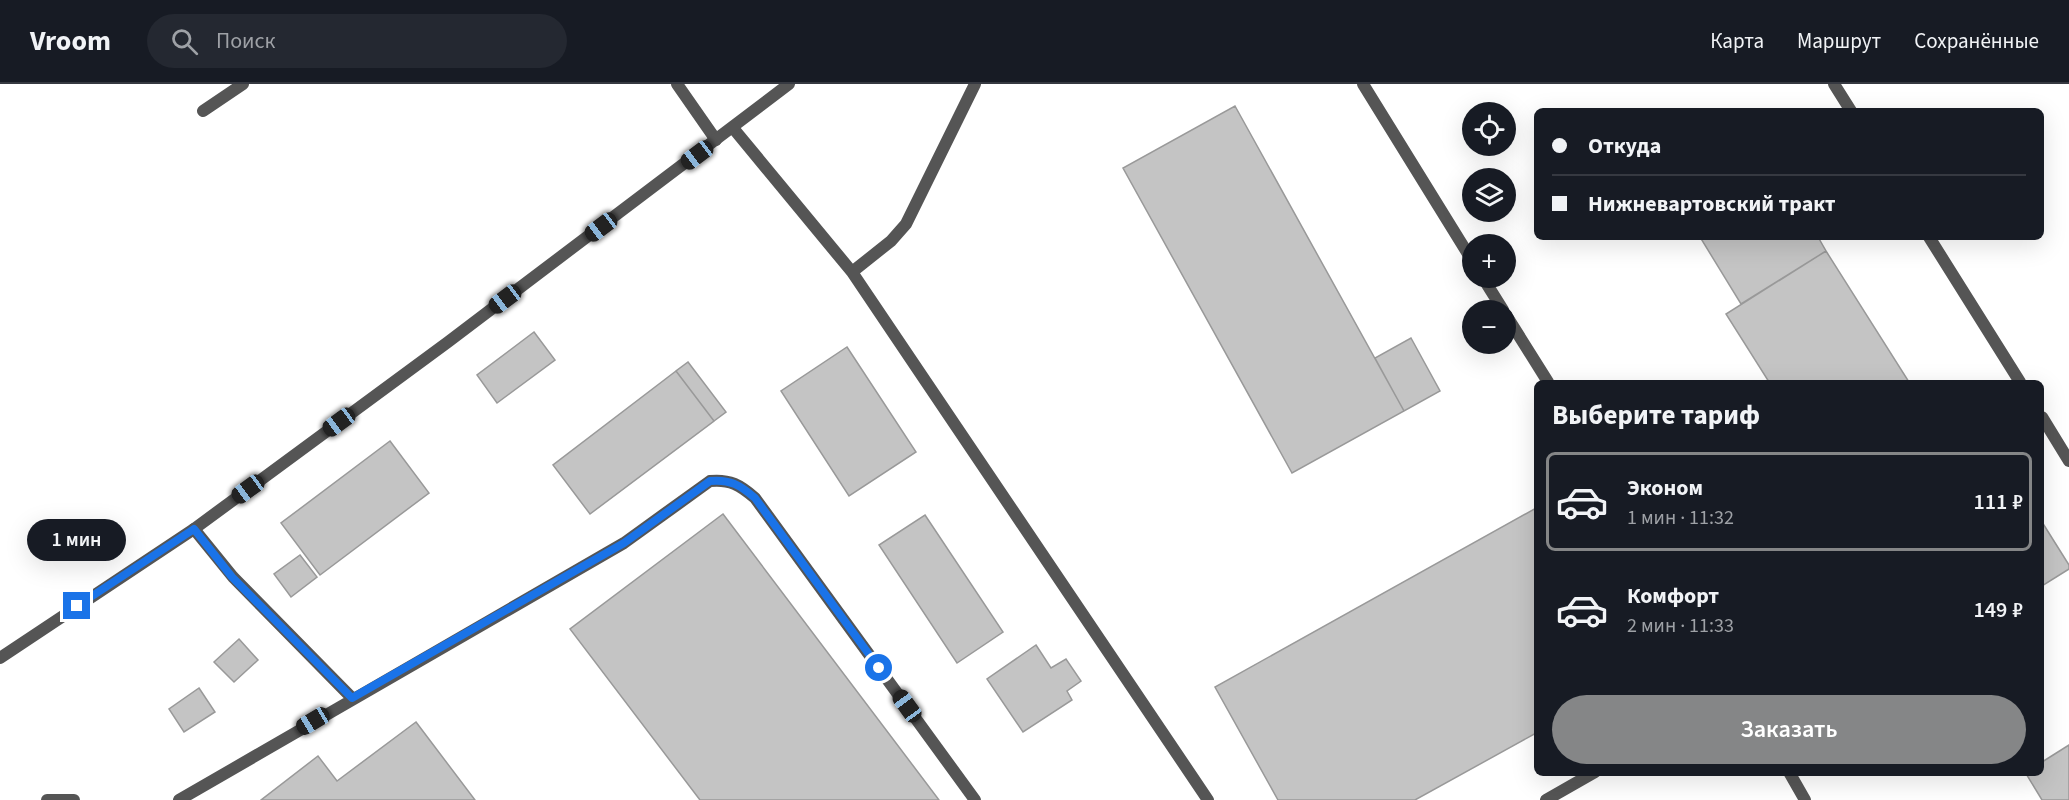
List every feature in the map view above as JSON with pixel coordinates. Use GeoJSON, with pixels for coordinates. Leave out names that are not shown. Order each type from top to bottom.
{"type":"FeatureCollection","features":[{"type":"Feature","properties":{"kind":"street"},"geometry":{"type":"LineString","coordinates":[[203,111],[243,84]]}},
{"type":"Feature","properties":{"kind":"street"},"geometry":{"type":"LineString","coordinates":[[676,84],[716,140]]}},
{"type":"Feature","properties":{"kind":"street"},"geometry":{"type":"LineString","coordinates":[[0,658],[194,529],[448,342],[789,84]]}},
{"type":"Feature","properties":{"kind":"street"},"geometry":{"type":"LineString","coordinates":[[852,272],[891,241],[906,224],[975,84]]}},
{"type":"Feature","properties":{"kind":"street"},"geometry":{"type":"LineString","coordinates":[[1363,84],[1462,244]]}},
{"type":"Feature","properties":{"kind":"street"},"geometry":{"type":"LineString","coordinates":[[1834,84],[1849,108]]}},
{"type":"Feature","properties":{"kind":"street"},"geometry":{"type":"LineString","coordinates":[[733,128],[852,272],[1208,800]]}},
{"type":"Feature","properties":{"kind":"street"},"geometry":{"type":"LineString","coordinates":[[1931,240],[2019,380]]}},
{"type":"Feature","properties":{"kind":"street"},"geometry":{"type":"LineString","coordinates":[[1516,331],[1547,380]]}},
{"type":"Feature","properties":{"kind":"street"},"geometry":{"type":"LineString","coordinates":[[2044,420],[2069,461]]}},
{"type":"Feature","properties":{"kind":"street"},"geometry":{"type":"LineString","coordinates":[[179,800],[352,698],[624,543],[710,481],[725,479],[740,485],[755,498],[975,800]]}},
{"type":"Feature","properties":{"kind":"street"},"geometry":{"type":"LineString","coordinates":[[194,529],[232,577],[352,698]]}},
{"type":"Feature","properties":{"kind":"street"},"geometry":{"type":"LineString","coordinates":[[1546,800],[1588,776]]}},
{"type":"Feature","properties":{"kind":"street"},"geometry":{"type":"LineString","coordinates":[[1791,776],[1805,800]]}},
{"type":"Feature","properties":{"kind":"street"},"geometry":{"type":"LineString","coordinates":[[47,800],[51,798],[74,800]]}},
{"type":"Feature","properties":{"kind":"building"},"geometry":{"type":"Polygon","coordinates":[[[1235,106],[1404,411],[1292,473],[1123,168],[1235,106]]]}},
{"type":"Feature","properties":{"kind":"building"},"geometry":{"type":"Polygon","coordinates":[[[1702,240],[1820,240],[1826,251],[1741,304],[1702,240]]]}},
{"type":"Feature","properties":{"kind":"building"},"geometry":{"type":"Polygon","coordinates":[[[1826,251],[1908,380],[1768,380],[1726,314],[1826,251]]]}},
{"type":"Feature","properties":{"kind":"building"},"geometry":{"type":"Polygon","coordinates":[[[534,332],[555,360],[497,403],[477,375],[534,332]]]}},
{"type":"Feature","properties":{"kind":"building"},"geometry":{"type":"Polygon","coordinates":[[[1411,338],[1440,391],[1404,411],[1375,358],[1411,338]]]}},
{"type":"Feature","properties":{"kind":"building"},"geometry":{"type":"Polygon","coordinates":[[[847,347],[916,452],[849,496],[781,391],[847,347]]]}},
{"type":"Feature","properties":{"kind":"building"},"geometry":{"type":"Polygon","coordinates":[[[688,362],[726,412],[714,421],[676,371],[688,362]]]}},
{"type":"Feature","properties":{"kind":"building"},"geometry":{"type":"Polygon","coordinates":[[[676,371],[714,421],[590,514],[553,465],[676,371]]]}},
{"type":"Feature","properties":{"kind":"building"},"geometry":{"type":"Polygon","coordinates":[[[390,441],[429,493],[320,575],[281,523],[390,441]]]}},
{"type":"Feature","properties":{"kind":"building"},"geometry":{"type":"Polygon","coordinates":[[[1534,509],[1534,734],[1415,800],[1278,800],[1215,687],[1534,509]]]}},
{"type":"Feature","properties":{"kind":"building"},"geometry":{"type":"Polygon","coordinates":[[[723,514],[939,800],[700,800],[570,629],[723,514]]]}},
{"type":"Feature","properties":{"kind":"building"},"geometry":{"type":"Polygon","coordinates":[[[925,515],[1003,632],[957,663],[879,545],[925,515]]]}},
{"type":"Feature","properties":{"kind":"building"},"geometry":{"type":"Polygon","coordinates":[[[2044,525],[2069,565],[2069,569],[2044,585],[2044,525]]]}},
{"type":"Feature","properties":{"kind":"building"},"geometry":{"type":"Polygon","coordinates":[[[300,555],[317,577],[291,597],[274,574],[300,555]]]}},
{"type":"Feature","properties":{"kind":"building"},"geometry":{"type":"Polygon","coordinates":[[[239,639],[258,660],[234,682],[214,662],[239,639]]]}},
{"type":"Feature","properties":{"kind":"building"},"geometry":{"type":"Polygon","coordinates":[[[1036,645],[1051,668],[1066,659],[1081,681],[1067,691],[1072,700],[1023,732],[987,679],[1036,645]]]}},
{"type":"Feature","properties":{"kind":"building"},"geometry":{"type":"Polygon","coordinates":[[[199,688],[215,712],[184,732],[169,709],[199,688]]]}},
{"type":"Feature","properties":{"kind":"building"},"geometry":{"type":"Polygon","coordinates":[[[416,722],[475,800],[261,800],[318,756],[337,781],[416,722]]]}},
{"type":"Feature","properties":{"kind":"building"},"geometry":{"type":"Polygon","coordinates":[[[2069,745],[2069,800],[2042,800],[2027,776],[2044,776],[2044,761],[2069,745]]]}},
{"type":"Feature","properties":{"kind":"route"},"geometry":{"type":"LineString","coordinates":[[77,606],[194,529],[232,577],[352,698],[624,543],[710,481],[725,479],[740,485],[755,498],[879,668]]}}]}
